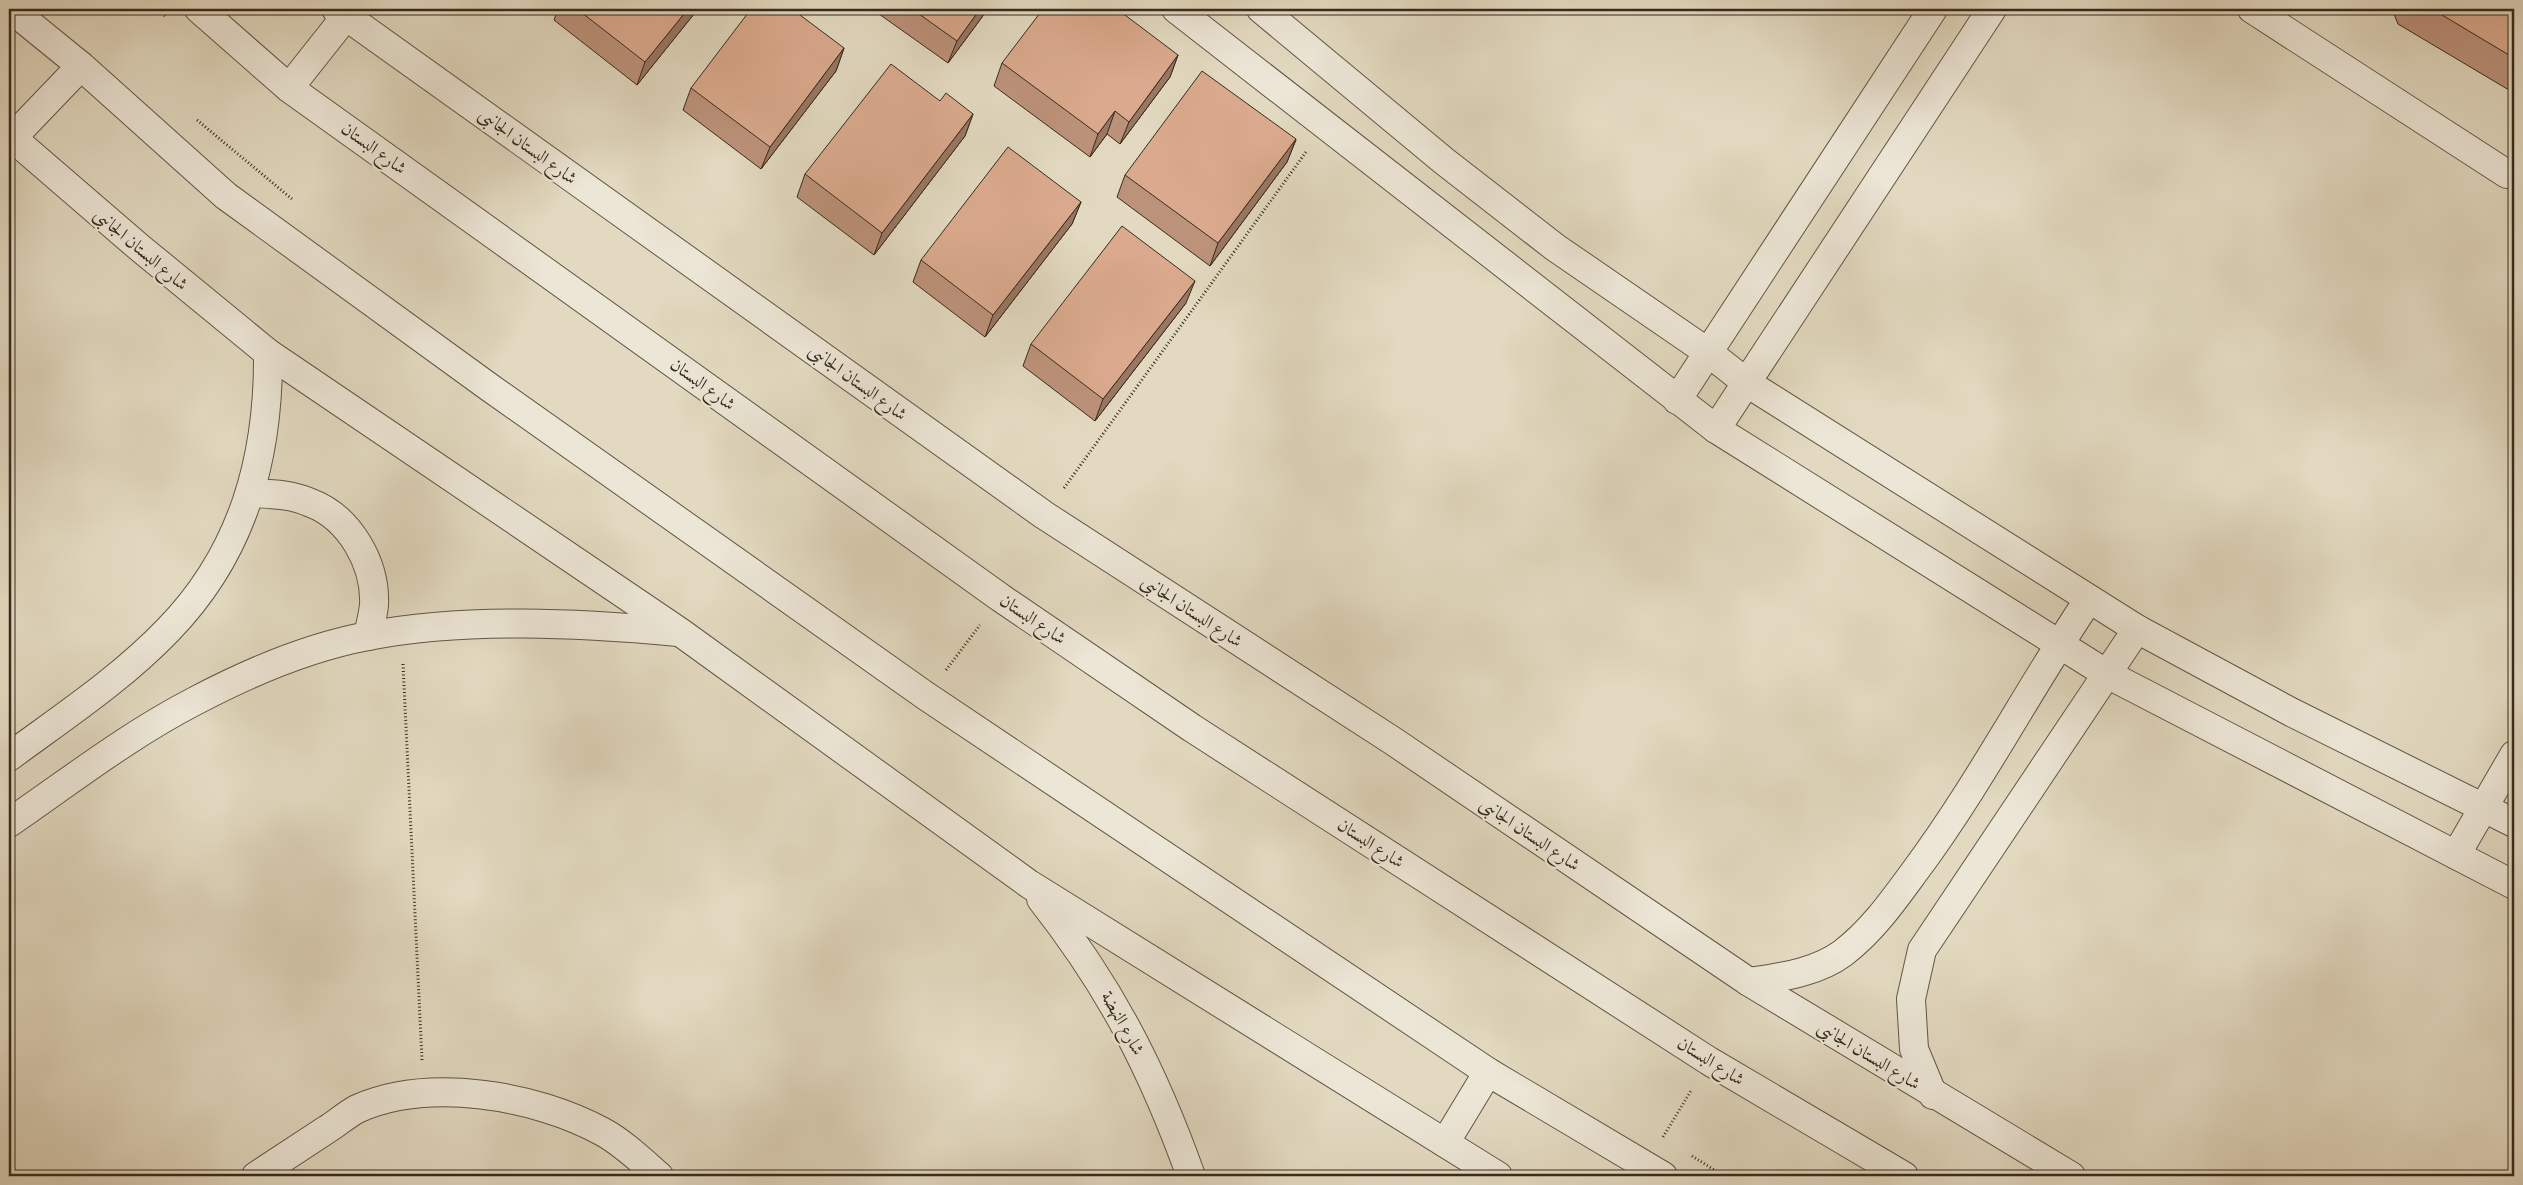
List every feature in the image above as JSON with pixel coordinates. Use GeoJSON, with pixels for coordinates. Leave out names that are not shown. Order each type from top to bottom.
{"type":"FeatureCollection","features":[{"type":"Feature","properties":{"kind":"street"},"geometry":{"type":"LineString","coordinates":[[11,9],[81,66],[226,196],[489,387],[926,696],[1488,1072],[1663,1176]]}},
{"type":"Feature","properties":{"kind":"street","name":"شارع البستان"},"geometry":{"type":"LineString","coordinates":[[199,9],[289,88],[1001,598],[1192,728],[1708,1061],[1904,1176]]}},
{"type":"Feature","properties":{"kind":"street"},"geometry":{"type":"LineString","coordinates":[[1176,9],[1716,429],[2107,674],[2456,855],[2512,878]]}},
{"type":"Feature","properties":{"kind":"street"},"geometry":{"type":"LineString","coordinates":[[1261,9],[1444,161],[1548,242],[1708,353],[1746,383],[2138,629],[2291,712],[2514,823]]}},
{"type":"Feature","properties":{"kind":"street"},"geometry":{"type":"LineString","coordinates":[[1677,400],[1933,9]]}},
{"type":"Feature","properties":{"kind":"street"},"geometry":{"type":"LineString","coordinates":[[1716,429],[1992,9]]}},
{"type":"Feature","properties":{"kind":"street"},"geometry":{"type":"LineString","coordinates":[[2252,9],[2507,174]]}},
{"type":"Feature","properties":{"kind":"street"},"geometry":{"type":"LineString","coordinates":[[289,88],[341,12]]}},
{"type":"Feature","properties":{"kind":"street","name":"شارع البستان الجانبى"},"geometry":{"type":"LineString","coordinates":[[341,12],[1044,515],[1401,746],[1749,982],[1933,1095],[2071,1176]]}},
{"type":"Feature","properties":{"kind":"street"},"geometry":{"type":"LineString","coordinates":[[10,136],[81,66]]}},
{"type":"Feature","properties":{"kind":"street","name":"شارع البستان الجانبى"},"geometry":{"type":"LineString","coordinates":[[10,136],[140,248],[268,353],[680,632],[1029,884],[1498,1176]]}},
{"type":"Feature","properties":{"kind":"street"},"geometry":{"type":"LineString","coordinates":[[9,757],[109,683],[169,629],[195,599],[217,565],[236,530],[250,493],[266,424],[268,353]]}},
{"type":"Feature","properties":{"kind":"street"},"geometry":{"type":"LineString","coordinates":[[250,493],[282,494],[312,503],[339,520],[359,545],[370,574],[374,605],[368,636]]}},
{"type":"Feature","properties":{"kind":"street"},"geometry":{"type":"LineString","coordinates":[[1749,982],[1797,975],[1842,954],[1878,921],[1940,837],[2058,645],[2089,599]]}},
{"type":"Feature","properties":{"kind":"street"},"geometry":{"type":"LineString","coordinates":[[9,823],[143,730],[196,700],[252,674],[309,652],[368,636],[401,631],[495,625],[617,626],[680,632]]}},
{"type":"Feature","properties":{"kind":"street"},"geometry":{"type":"LineString","coordinates":[[1933,1095],[1914,1049],[1911,999],[1922,950],[2138,629]]}},
{"type":"Feature","properties":{"kind":"street"},"geometry":{"type":"LineString","coordinates":[[2456,855],[2514,755]]}},
{"type":"Feature","properties":{"kind":"street","name":"شارع النهضة"},"geometry":{"type":"LineString","coordinates":[[1029,884],[1071,938],[1109,995],[1142,1056],[1170,1118],[1191,1176]]}},
{"type":"Feature","properties":{"kind":"street"},"geometry":{"type":"LineString","coordinates":[[1446,1144],[1488,1072]]}},
{"type":"Feature","properties":{"kind":"street"},"geometry":{"type":"LineString","coordinates":[[256,1176],[357,1110],[390,1099],[424,1093],[466,1093],[507,1099],[556,1111],[603,1132],[659,1176]]}},
{"type":"Feature","properties":{"kind":"path"},"geometry":{"type":"LineString","coordinates":[[1044,515],[1325,126]]}},
{"type":"Feature","properties":{"kind":"path"},"geometry":{"type":"LineString","coordinates":[[230,148],[298,203]]}},
{"type":"Feature","properties":{"kind":"path"},"geometry":{"type":"LineString","coordinates":[[926,696],[1001,598]]}},
{"type":"Feature","properties":{"kind":"path"},"geometry":{"type":"LineString","coordinates":[[401,631],[424,1093]]}},
{"type":"Feature","properties":{"kind":"path"},"geometry":{"type":"LineString","coordinates":[[1662,1138],[1708,1061]]}},
{"type":"Feature","properties":{"kind":"path"},"geometry":{"type":"LineString","coordinates":[[1654,1133],[1670,1143]]}},
{"type":"Feature","properties":{"kind":"path"},"geometry":{"type":"LineString","coordinates":[[1686,1152],[1724,1176]]}},
{"type":"Feature","properties":{"kind":"building"},"geometry":{"type":"Polygon","coordinates":[[[577,9],[688,9],[645,62],[577,9]]]}},
{"type":"Feature","properties":{"kind":"building"},"geometry":{"type":"Polygon","coordinates":[[[751,9],[792,9],[844,48],[770,147],[691,88],[751,9]]]}},
{"type":"Feature","properties":{"kind":"building"},"geometry":{"type":"Polygon","coordinates":[[[912,9],[980,9],[957,41],[912,9]]]}},
{"type":"Feature","properties":{"kind":"building"},"geometry":{"type":"Polygon","coordinates":[[[1043,9],[1117,9],[1178,55],[1129,122],[1115,111],[1098,134],[1002,63],[1043,9]]]}},
{"type":"Feature","properties":{"kind":"building"},"geometry":{"type":"Polygon","coordinates":[[[2432,9],[2514,9],[2514,58],[2432,9]]]}},
{"type":"Feature","properties":{"kind":"building"},"geometry":{"type":"Polygon","coordinates":[[[891,64],[940,101],[946,93],[973,114],[882,233],[805,174],[891,64]]]}},
{"type":"Feature","properties":{"kind":"building"},"geometry":{"type":"Polygon","coordinates":[[[1202,71],[1296,139],[1218,243],[1125,175],[1202,71]]]}},
{"type":"Feature","properties":{"kind":"building"},"geometry":{"type":"Polygon","coordinates":[[[1008,147],[1081,202],[993,315],[921,260],[1008,147]]]}},
{"type":"Feature","properties":{"kind":"building"},"geometry":{"type":"Polygon","coordinates":[[[1122,226],[1195,281],[1103,399],[1031,344],[1122,226]]]}}]}
